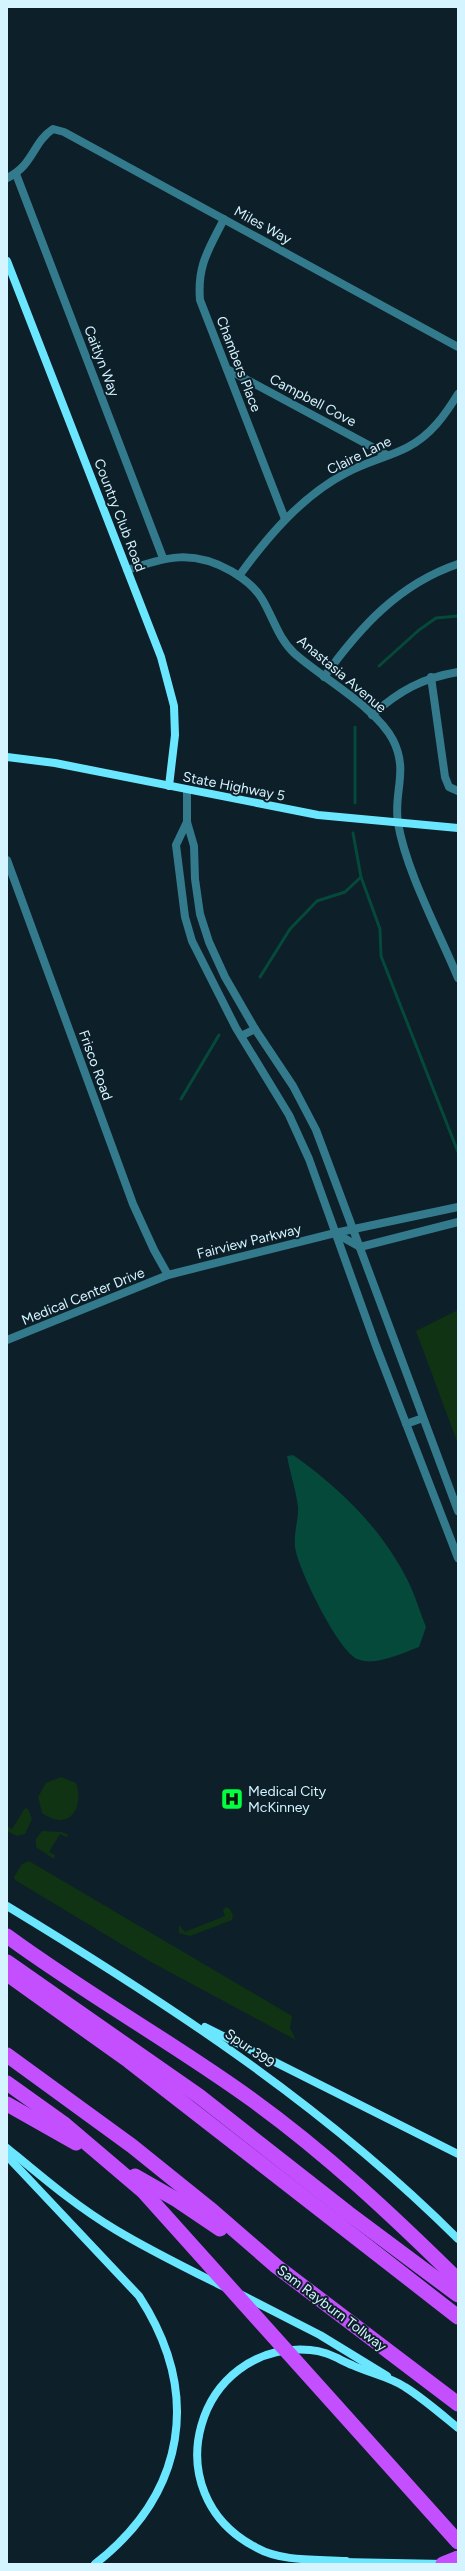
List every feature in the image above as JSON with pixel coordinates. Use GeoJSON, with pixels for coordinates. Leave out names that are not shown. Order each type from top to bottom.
{"type":"FeatureCollection","features":[{"type":"Feature","properties":{"kind":"highway"},"geometry":{"type":"LineString","coordinates":[[7,1936],[244,2095],[305,2140],[369,2194],[458,2280]]}},
{"type":"Feature","properties":{"kind":"highway"},"geometry":{"type":"LineString","coordinates":[[7,1962],[199,2096],[348,2213],[458,2295]]}},
{"type":"Feature","properties":{"kind":"highway"},"geometry":{"type":"LineString","coordinates":[[7,1974],[135,2066],[458,2317]]}},
{"type":"Feature","properties":{"kind":"highway","name":"Sam Rayburn Tollway"},"geometry":{"type":"LineString","coordinates":[[7,2055],[132,2146],[209,2208],[276,2266],[458,2404]]}},
{"type":"Feature","properties":{"kind":"highway"},"geometry":{"type":"LineString","coordinates":[[7,2083],[69,2128],[143,2191],[458,2542]]}},
{"type":"Feature","properties":{"kind":"highway"},"geometry":{"type":"LineString","coordinates":[[7,2104],[177,2200],[276,2266]]}},
{"type":"Feature","properties":{"kind":"highway"},"geometry":{"type":"LineString","coordinates":[[443,2564],[458,2558]]}},
{"type":"Feature","properties":{"kind":"main road","name":"Country Club Road"},"geometry":{"type":"LineString","coordinates":[[7,261],[161,657],[174,706],[175,735],[169,786]]}},
{"type":"Feature","properties":{"kind":"main road","name":"State Highway 5"},"geometry":{"type":"LineString","coordinates":[[7,757],[55,763],[318,815],[398,824],[458,828]]}},
{"type":"Feature","properties":{"kind":"main road","name":"Spur 399"},"geometry":{"type":"LineString","coordinates":[[7,1906],[172,2010],[264,2072],[336,2129],[458,2238]]}},
{"type":"Feature","properties":{"kind":"main road"},"geometry":{"type":"LineString","coordinates":[[172,2010],[458,2154]]}},
{"type":"Feature","properties":{"kind":"main road"},"geometry":{"type":"LineString","coordinates":[[7,2148],[79,2206],[116,2230],[162,2256],[320,2335],[405,2387],[458,2428]]}},
{"type":"Feature","properties":{"kind":"main road"},"geometry":{"type":"LineString","coordinates":[[7,2156],[139,2296],[154,2319],[167,2348],[174,2376],[177,2405],[175,2432],[169,2463],[156,2495],[140,2522],[119,2545],[95,2564]]}},
{"type":"Feature","properties":{"kind":"main road"},"geometry":{"type":"LineString","coordinates":[[405,2387],[331,2355],[310,2350],[283,2351],[261,2358],[229,2379],[206,2409],[198,2433],[197,2462],[202,2485],[210,2505],[223,2524],[239,2538],[271,2554],[346,2561],[452,2564]]}},
{"type":"Feature","properties":{"kind":"main road"},"geometry":{"type":"LineString","coordinates":[[318,2564],[346,2561]]}},
{"type":"Feature","properties":{"kind":"street","name":"Miles Way"},"geometry":{"type":"LineString","coordinates":[[16,174],[29,161],[45,134],[54,129],[64,132],[458,348]]}},
{"type":"Feature","properties":{"kind":"street"},"geometry":{"type":"LineString","coordinates":[[7,178],[16,174]]}},
{"type":"Feature","properties":{"kind":"street","name":"Caitlyn Way"},"geometry":{"type":"LineString","coordinates":[[16,174],[163,558]]}},
{"type":"Feature","properties":{"kind":"street","name":"Chambers Place"},"geometry":{"type":"LineString","coordinates":[[224,219],[202,264],[198,279],[200,300],[285,519]]}},
{"type":"Feature","properties":{"kind":"street","name":"Campbell Cove"},"geometry":{"type":"LineString","coordinates":[[227,369],[387,455]]}},
{"type":"Feature","properties":{"kind":"street","name":"Claire Lane"},"geometry":{"type":"LineString","coordinates":[[239,576],[259,548],[285,519],[346,473],[408,447],[427,434],[444,416],[458,394]]}},
{"type":"Feature","properties":{"kind":"street","name":"Anastasia Avenue"},"geometry":{"type":"LineString","coordinates":[[127,570],[163,558],[198,558],[222,566],[239,576],[262,597],[287,646],[387,729],[401,762],[401,784],[397,810],[398,824],[408,859],[458,978]]}},
{"type":"Feature","properties":{"kind":"street"},"geometry":{"type":"LineString","coordinates":[[324,677],[360,629],[386,604],[414,585],[458,564]]}},
{"type":"Feature","properties":{"kind":"street"},"geometry":{"type":"LineString","coordinates":[[372,715],[392,697],[431,677],[458,672]]}},
{"type":"Feature","properties":{"kind":"street"},"geometry":{"type":"LineString","coordinates":[[431,677],[445,777],[449,787],[458,791]]}},
{"type":"Feature","properties":{"kind":"street"},"geometry":{"type":"LineString","coordinates":[[187,790],[187,822],[194,846],[195,879],[200,914],[225,977],[255,1029],[293,1086],[316,1130],[458,1511]]}},
{"type":"Feature","properties":{"kind":"street"},"geometry":{"type":"LineString","coordinates":[[187,822],[176,845],[185,918],[192,941],[241,1036],[289,1115],[309,1160],[423,1470],[458,1558]]}},
{"type":"Feature","properties":{"kind":"street","name":"Frisco Road"},"geometry":{"type":"LineString","coordinates":[[7,860],[133,1204],[154,1250],[168,1275]]}},
{"type":"Feature","properties":{"kind":"street"},"geometry":{"type":"LineString","coordinates":[[241,1036],[255,1029]]}},
{"type":"Feature","properties":{"kind":"street","name":"Fairview Parkway"},"geometry":{"type":"LineString","coordinates":[[168,1275],[335,1233],[458,1207]]}},
{"type":"Feature","properties":{"kind":"street"},"geometry":{"type":"LineString","coordinates":[[335,1233],[360,1247],[458,1222]]}},
{"type":"Feature","properties":{"kind":"street","name":"Medical Center Drive"},"geometry":{"type":"LineString","coordinates":[[7,1340],[168,1275]]}},
{"type":"Feature","properties":{"kind":"street"},"geometry":{"type":"LineString","coordinates":[[406,1424],[423,1418]]}},
{"type":"Feature","properties":{"kind":"shaded area"},"geometry":{"type":"Polygon","coordinates":[[[458,1310],[458,1444],[416,1331],[458,1310]]]}},
{"type":"Feature","properties":{"kind":"shaded area"},"geometry":{"type":"Polygon","coordinates":[[[293,1455],[327,1481],[358,1511],[373,1527],[398,1562],[411,1586],[426,1627],[419,1647],[397,1656],[380,1660],[364,1661],[357,1659],[349,1653],[340,1642],[312,1593],[299,1563],[296,1552],[295,1534],[298,1518],[298,1507],[287,1456],[293,1455]]]}},
{"type":"Feature","properties":{"kind":"shaded area"},"geometry":{"type":"Polygon","coordinates":[[[61,1777],[76,1783],[78,1801],[76,1809],[72,1815],[67,1819],[60,1820],[51,1818],[42,1813],[38,1797],[46,1783],[61,1777]]]}},
{"type":"Feature","properties":{"kind":"shaded area"},"geometry":{"type":"Polygon","coordinates":[[[25,1808],[28,1809],[32,1819],[25,1834],[17,1836],[7,1831],[7,1826],[12,1829],[25,1808]]]}},
{"type":"Feature","properties":{"kind":"shaded area"},"geometry":{"type":"Polygon","coordinates":[[[42,1831],[62,1832],[69,1835],[66,1837],[60,1834],[49,1852],[55,1855],[54,1859],[36,1847],[36,1839],[42,1831]]]}},
{"type":"Feature","properties":{"kind":"shaded area"},"geometry":{"type":"Polygon","coordinates":[[[29,1861],[292,2016],[290,2028],[296,2040],[151,1962],[15,1880],[14,1877],[22,1864],[29,1861]]]}},
{"type":"Feature","properties":{"kind":"shaded area"},"geometry":{"type":"Polygon","coordinates":[[[226,1907],[230,1909],[233,1915],[232,1920],[190,1936],[179,1933],[179,1925],[185,1932],[225,1916],[223,1910],[226,1907]]]}},
{"type":"Feature","properties":{"kind":"waterway"},"geometry":{"type":"LineString","coordinates":[[379,666],[419,630],[436,618],[458,616]]}},
{"type":"Feature","properties":{"kind":"waterway"},"geometry":{"type":"LineString","coordinates":[[355,727],[355,803]]}},
{"type":"Feature","properties":{"kind":"waterway"},"geometry":{"type":"LineString","coordinates":[[260,977],[290,929],[317,901],[345,892],[361,877],[353,833]]}},
{"type":"Feature","properties":{"kind":"waterway"},"geometry":{"type":"LineString","coordinates":[[361,877],[380,929],[381,956],[458,1152]]}},
{"type":"Feature","properties":{"kind":"waterway"},"geometry":{"type":"LineString","coordinates":[[181,1099],[219,1035]]}},
{"type":"Feature","properties":{"kind":"place","name":"Medical City McKinney"},"geometry":{"type":"Point","coordinates":[232,1799]}}]}
